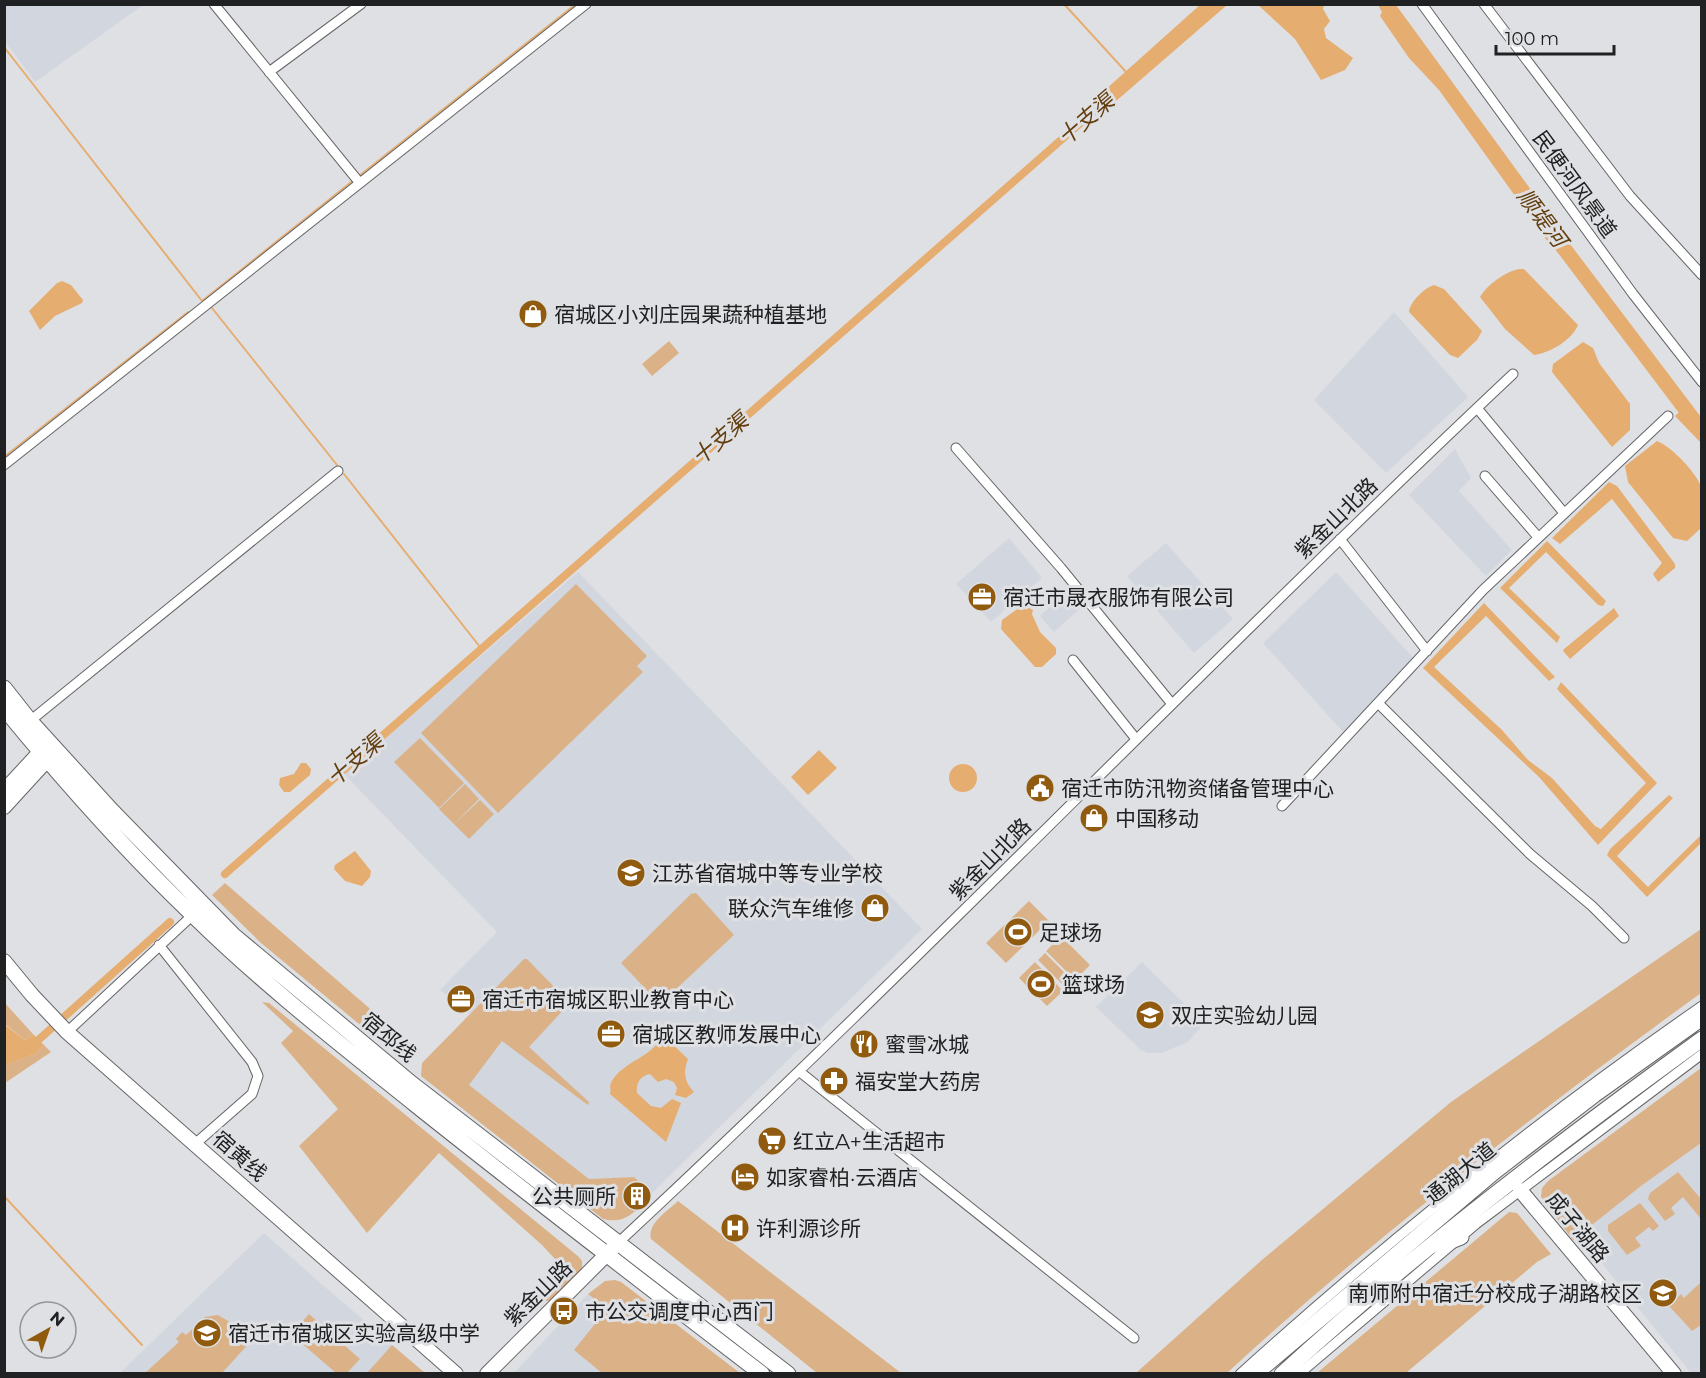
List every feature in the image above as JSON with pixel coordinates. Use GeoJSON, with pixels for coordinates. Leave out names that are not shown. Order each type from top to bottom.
{"type":"FeatureCollection","features":[{"type":"Feature","properties":{"kind":"main road","name":"宿邳线"},"geometry":{"type":"LineString","coordinates":[[4,688],[30,721],[198,910],[233,935],[412,1084],[788,1374]]}},
{"type":"Feature","properties":{"kind":"main road","name":"宿邳线"},"geometry":{"type":"LineString","coordinates":[[4,708],[123,844],[371,1070],[762,1374]]}},
{"type":"Feature","properties":{"kind":"main road"},"geometry":{"type":"LineString","coordinates":[[4,791],[44,756]]}},
{"type":"Feature","properties":{"kind":"main road"},"geometry":{"type":"LineString","coordinates":[[4,807],[44,756]]}},
{"type":"Feature","properties":{"kind":"main road","name":"宿黄线"},"geometry":{"type":"LineString","coordinates":[[4,961],[65,1030],[456,1374]]}},
{"type":"Feature","properties":{"kind":"main road","name":"通湖大道"},"geometry":{"type":"LineString","coordinates":[[1255,1374],[1494,1172],[1594,1095],[1701,1018]]}},
{"type":"Feature","properties":{"kind":"main road","name":"通湖大道"},"geometry":{"type":"LineString","coordinates":[[1282,1374],[1424,1251],[1605,1110],[1701,1039]]}},
{"type":"Feature","properties":{"kind":"main road"},"geometry":{"type":"LineString","coordinates":[[1578,1145],[1605,1110]]}},
{"type":"Feature","properties":{"kind":"main road","name":"成子湖路"},"geometry":{"type":"LineString","coordinates":[[1516,1192],[1662,1374]]}},
{"type":"Feature","properties":{"kind":"main road","name":"成子湖路"},"geometry":{"type":"LineString","coordinates":[[1516,1192],[1674,1374]]}},
{"type":"Feature","properties":{"kind":"main road"},"geometry":{"type":"LineString","coordinates":[[1424,1251],[1461,1236]]}},
{"type":"Feature","properties":{"kind":"main road","name":"紫金山路"},"geometry":{"type":"LineString","coordinates":[[487,1374],[619,1242]]}},
{"type":"Feature","properties":{"kind":"street"},"geometry":{"type":"LineString","coordinates":[[214,4],[357,180]]}},
{"type":"Feature","properties":{"kind":"street"},"geometry":{"type":"LineString","coordinates":[[268,72],[361,4]]}},
{"type":"Feature","properties":{"kind":"street"},"geometry":{"type":"LineString","coordinates":[[4,465],[357,180],[585,4]]}},
{"type":"Feature","properties":{"kind":"street","name":"民便河风景道"},"geometry":{"type":"LineString","coordinates":[[1422,4],[1633,294],[1701,382]]}},
{"type":"Feature","properties":{"kind":"street"},"geometry":{"type":"LineString","coordinates":[[1484,4],[1630,196],[1701,274]]}},
{"type":"Feature","properties":{"kind":"street","name":"紫金山北路"},"geometry":{"type":"LineString","coordinates":[[619,1242],[801,1072],[1340,539],[1513,374]]}},
{"type":"Feature","properties":{"kind":"street"},"geometry":{"type":"LineString","coordinates":[[1477,408],[1564,513]]}},
{"type":"Feature","properties":{"kind":"street"},"geometry":{"type":"LineString","coordinates":[[1282,806],[1427,651],[1538,537],[1668,416]]}},
{"type":"Feature","properties":{"kind":"street"},"geometry":{"type":"LineString","coordinates":[[956,448],[1121,639],[1172,704]]}},
{"type":"Feature","properties":{"kind":"street"},"geometry":{"type":"LineString","coordinates":[[30,721],[338,471]]}},
{"type":"Feature","properties":{"kind":"street"},"geometry":{"type":"LineString","coordinates":[[1485,476],[1538,537]]}},
{"type":"Feature","properties":{"kind":"street"},"geometry":{"type":"LineString","coordinates":[[1340,539],[1427,651]]}},
{"type":"Feature","properties":{"kind":"street"},"geometry":{"type":"LineString","coordinates":[[1073,660],[1136,739]]}},
{"type":"Feature","properties":{"kind":"street"},"geometry":{"type":"LineString","coordinates":[[1378,703],[1530,854],[1592,906],[1624,938]]}},
{"type":"Feature","properties":{"kind":"street"},"geometry":{"type":"LineString","coordinates":[[65,1030],[198,910]]}},
{"type":"Feature","properties":{"kind":"street"},"geometry":{"type":"LineString","coordinates":[[159,945],[252,1062],[258,1076],[252,1094],[195,1144]]}},
{"type":"Feature","properties":{"kind":"street"},"geometry":{"type":"LineString","coordinates":[[1240,1374],[1326,1298],[1511,1145],[1701,1006]]}},
{"type":"Feature","properties":{"kind":"street"},"geometry":{"type":"LineString","coordinates":[[1299,1374],[1516,1192],[1701,1054]]}},
{"type":"Feature","properties":{"kind":"street"},"geometry":{"type":"LineString","coordinates":[[801,1072],[1134,1338]]}},
{"type":"Feature","properties":{"kind":"shaded area"},"geometry":{"type":"Polygon","coordinates":[[[5,4],[143,5],[35,82],[5,41],[5,4]]]}},
{"type":"Feature","properties":{"kind":"shaded area"},"geometry":{"type":"Polygon","coordinates":[[[1394,312],[1468,397],[1386,473],[1314,400],[1394,312]]]}},
{"type":"Feature","properties":{"kind":"shaded area"},"geometry":{"type":"Polygon","coordinates":[[[669,341],[679,353],[652,376],[642,364],[669,341]]]}},
{"type":"Feature","properties":{"kind":"shaded area"},"geometry":{"type":"Polygon","coordinates":[[[1455,449],[1471,478],[1459,491],[1512,550],[1486,576],[1409,495],[1455,449]]]}},
{"type":"Feature","properties":{"kind":"shaded area"},"geometry":{"type":"Polygon","coordinates":[[[1009,538],[1042,578],[991,622],[956,584],[1009,538]]]}},
{"type":"Feature","properties":{"kind":"shaded area"},"geometry":{"type":"Polygon","coordinates":[[[1166,543],[1233,619],[1194,653],[1127,576],[1166,543]]]}},
{"type":"Feature","properties":{"kind":"shaded area","name":"江苏省宿城中等专业学校"},"geometry":{"type":"Polygon","coordinates":[[[578,572],[922,929],[652,1193],[634,1177],[589,1179],[468,1085],[502,1040],[440,990],[497,932],[344,774],[578,572]]]}},
{"type":"Feature","properties":{"kind":"shaded area"},"geometry":{"type":"Polygon","coordinates":[[[1336,572],[1415,660],[1344,733],[1263,643],[1336,572]]]}},
{"type":"Feature","properties":{"kind":"shaded area"},"geometry":{"type":"Polygon","coordinates":[[[576,584],[647,656],[637,666],[643,672],[498,813],[421,733],[576,584]]]}},
{"type":"Feature","properties":{"kind":"shaded area"},"geometry":{"type":"Polygon","coordinates":[[[1071,588],[1085,604],[1054,632],[1040,616],[1071,588]]]}},
{"type":"Feature","properties":{"kind":"shaded area"},"geometry":{"type":"Polygon","coordinates":[[[420,738],[464,783],[439,808],[394,762],[420,738]]]}},
{"type":"Feature","properties":{"kind":"shaded area"},"geometry":{"type":"Polygon","coordinates":[[[465,784],[479,799],[454,824],[439,809],[465,784]]]}},
{"type":"Feature","properties":{"kind":"shaded area"},"geometry":{"type":"Polygon","coordinates":[[[480,800],[494,814],[469,839],[454,824],[480,800]]]}},
{"type":"Feature","properties":{"kind":"shaded area"},"geometry":{"type":"Polygon","coordinates":[[[225,883],[398,1033],[390,1041],[382,1043],[261,943],[212,895],[225,883]]]}},
{"type":"Feature","properties":{"kind":"shaded area"},"geometry":{"type":"Polygon","coordinates":[[[696,893],[734,935],[660,1004],[621,963],[691,894],[696,893]]]}},
{"type":"Feature","properties":{"kind":"shaded area","name":"足球场"},"geometry":{"type":"Polygon","coordinates":[[[1029,901],[1049,921],[1006,963],[986,943],[1029,901]]]}},
{"type":"Feature","properties":{"kind":"shaded area"},"geometry":{"type":"Polygon","coordinates":[[[1701,929],[1701,993],[1458,1176],[1283,1322],[1227,1373],[1136,1373],[1263,1259],[1451,1102],[1701,929]]]}},
{"type":"Feature","properties":{"kind":"shaded area"},"geometry":{"type":"Polygon","coordinates":[[[1061,936],[1090,965],[1075,980],[1046,951],[1061,936]]]}},
{"type":"Feature","properties":{"kind":"shaded area"},"geometry":{"type":"Polygon","coordinates":[[[1045,953],[1072,980],[1065,987],[1038,960],[1045,953]]]}},
{"type":"Feature","properties":{"kind":"shaded area"},"geometry":{"type":"Polygon","coordinates":[[[524,959],[527,959],[564,997],[568,1005],[529,1047],[589,1102],[588,1105],[502,1041],[469,1085],[589,1179],[634,1177],[652,1193],[626,1218],[603,1219],[421,1076],[422,1063],[524,959]]]}},
{"type":"Feature","properties":{"kind":"shaded area","name":"篮球场"},"geometry":{"type":"Polygon","coordinates":[[[1035,962],[1063,991],[1047,1006],[1019,978],[1035,962]]]}},
{"type":"Feature","properties":{"kind":"shaded area","name":"双庄实验幼儿园"},"geometry":{"type":"Polygon","coordinates":[[[1142,962],[1204,1023],[1188,1042],[1161,1053],[1148,1053],[1141,1050],[1096,1007],[1142,962]]]}},
{"type":"Feature","properties":{"kind":"shaded area"},"geometry":{"type":"Polygon","coordinates":[[[4,1002],[33,1034],[25,1040],[5,1024],[4,1002]]]}},
{"type":"Feature","properties":{"kind":"shaded area"},"geometry":{"type":"Polygon","coordinates":[[[262,1002],[269,1003],[579,1257],[582,1261],[582,1270],[555,1299],[543,1302],[540,1299],[568,1273],[542,1245],[439,1153],[367,1233],[299,1146],[338,1109],[281,1043],[293,1031],[262,1002]]]}},
{"type":"Feature","properties":{"kind":"shaded area"},"geometry":{"type":"Polygon","coordinates":[[[44,1045],[51,1052],[5,1083],[4,1065],[35,1054],[44,1045]]]}},
{"type":"Feature","properties":{"kind":"shaded area"},"geometry":{"type":"Polygon","coordinates":[[[1701,1068],[1701,1143],[1641,1186],[1573,1240],[1541,1197],[1542,1188],[1548,1181],[1701,1068]]]}},
{"type":"Feature","properties":{"kind":"shaded area","name":"南师附中宿迁分校成子湖路校区"},"geometry":{"type":"Polygon","coordinates":[[[1701,1143],[1701,1373],[1691,1373],[1579,1235],[1701,1143]]]}},
{"type":"Feature","properties":{"kind":"shaded area"},"geometry":{"type":"Polygon","coordinates":[[[1678,1172],[1701,1199],[1701,1219],[1683,1197],[1671,1208],[1675,1214],[1665,1221],[1648,1199],[1650,1193],[1678,1172]]]}},
{"type":"Feature","properties":{"kind":"shaded area"},"geometry":{"type":"Polygon","coordinates":[[[678,1201],[901,1373],[817,1373],[651,1239],[655,1223],[678,1201]]]}},
{"type":"Feature","properties":{"kind":"shaded area"},"geometry":{"type":"Polygon","coordinates":[[[1640,1203],[1659,1226],[1653,1231],[1649,1227],[1635,1238],[1641,1246],[1627,1255],[1608,1231],[1608,1225],[1640,1203]]]}},
{"type":"Feature","properties":{"kind":"shaded area"},"geometry":{"type":"Polygon","coordinates":[[[1509,1212],[1517,1213],[1551,1254],[1537,1262],[1406,1373],[1317,1373],[1509,1212]]]}},
{"type":"Feature","properties":{"kind":"shaded area"},"geometry":{"type":"Polygon","coordinates":[[[264,1233],[318,1281],[425,1373],[119,1374],[264,1233]]]}},
{"type":"Feature","properties":{"kind":"shaded area"},"geometry":{"type":"Polygon","coordinates":[[[605,1281],[621,1282],[740,1373],[602,1373],[574,1350],[607,1309],[588,1294],[605,1281]]]}},
{"type":"Feature","properties":{"kind":"shaded area"},"geometry":{"type":"Polygon","coordinates":[[[1700,1283],[1701,1325],[1692,1331],[1669,1306],[1681,1294],[1684,1298],[1700,1283]]]}},
{"type":"Feature","properties":{"kind":"shaded area"},"geometry":{"type":"Polygon","coordinates":[[[588,1294],[690,1373],[513,1374],[588,1294]]]}},
{"type":"Feature","properties":{"kind":"shaded area"},"geometry":{"type":"Polygon","coordinates":[[[309,1314],[360,1359],[347,1373],[336,1373],[291,1334],[309,1314]]]}},
{"type":"Feature","properties":{"kind":"shaded area"},"geometry":{"type":"Polygon","coordinates":[[[218,1315],[233,1324],[241,1337],[245,1333],[252,1340],[222,1373],[145,1373],[179,1342],[176,1339],[182,1332],[186,1335],[205,1317],[218,1315]]]}},
{"type":"Feature","properties":{"kind":"shaded area","name":"宿迁市宿城区实验高级中学"},"geometry":{"type":"Polygon","coordinates":[[[392,1345],[425,1373],[367,1373],[392,1345]]]}},
{"type":"Feature","properties":{"kind":"water"},"geometry":{"type":"Polygon","coordinates":[[[1201,4],[1227,5],[1115,102],[1105,90],[1201,4]]]}},
{"type":"Feature","properties":{"kind":"water"},"geometry":{"type":"Polygon","coordinates":[[[1258,5],[1324,5],[1323,9],[1330,21],[1324,29],[1326,38],[1353,58],[1345,70],[1321,80],[1295,39],[1258,5]]]}},
{"type":"Feature","properties":{"kind":"water"},"geometry":{"type":"Polygon","coordinates":[[[1378,5],[1396,5],[1561,231],[1548,242],[1439,90],[1409,58],[1380,16],[1382,12],[1378,5]]]}},
{"type":"Feature","properties":{"kind":"water"},"geometry":{"type":"Polygon","coordinates":[[[1524,269],[1578,325],[1566,341],[1540,354],[1534,355],[1505,329],[1480,297],[1497,279],[1524,269]]]}},
{"type":"Feature","properties":{"kind":"water"},"geometry":{"type":"Polygon","coordinates":[[[62,281],[71,285],[83,300],[82,303],[55,316],[40,330],[29,311],[57,283],[62,281]]]}},
{"type":"Feature","properties":{"kind":"water"},"geometry":{"type":"Polygon","coordinates":[[[1434,285],[1444,289],[1482,331],[1477,340],[1458,358],[1450,355],[1409,312],[1418,296],[1434,285]]]}},
{"type":"Feature","properties":{"kind":"water"},"geometry":{"type":"Polygon","coordinates":[[[1583,342],[1593,348],[1599,363],[1630,404],[1630,430],[1612,447],[1552,372],[1553,364],[1583,342]]]}},
{"type":"Feature","properties":{"kind":"water"},"geometry":{"type":"Polygon","coordinates":[[[1687,405],[1701,417],[1701,443],[1675,416],[1687,405]]]}},
{"type":"Feature","properties":{"kind":"water"},"geometry":{"type":"Polygon","coordinates":[[[1657,441],[1683,461],[1702,489],[1701,528],[1687,541],[1673,538],[1628,482],[1625,466],[1657,441]]]}},
{"type":"Feature","properties":{"kind":"water"},"geometry":{"type":"Polygon","coordinates":[[[1609,482],[1617,486],[1675,564],[1675,568],[1658,582],[1653,574],[1662,563],[1612,499],[1560,544],[1552,538],[1609,482]]]}},
{"type":"Feature","properties":{"kind":"water"},"geometry":{"type":"Polygon","coordinates":[[[1547,541],[1606,601],[1603,606],[1598,605],[1546,552],[1509,588],[1560,637],[1557,643],[1500,588],[1547,541]]]}},
{"type":"Feature","properties":{"kind":"water"},"geometry":{"type":"Polygon","coordinates":[[[1484,603],[1555,677],[1549,681],[1486,616],[1434,667],[1502,730],[1528,760],[1552,778],[1595,826],[1601,829],[1646,783],[1557,689],[1561,682],[1657,783],[1598,845],[1539,777],[1423,668],[1484,603]]]}},
{"type":"Feature","properties":{"kind":"water"},"geometry":{"type":"Polygon","coordinates":[[[1023,605],[1033,610],[1032,614],[1040,632],[1056,648],[1056,654],[1042,667],[1035,667],[1001,629],[1002,620],[1023,605]]]}},
{"type":"Feature","properties":{"kind":"water"},"geometry":{"type":"Polygon","coordinates":[[[1614,608],[1619,616],[1570,659],[1563,651],[1564,649],[1614,608]]]}},
{"type":"Feature","properties":{"kind":"water"},"geometry":{"type":"Polygon","coordinates":[[[819,750],[837,768],[808,795],[791,777],[819,750]]]}},
{"type":"Feature","properties":{"kind":"water"},"geometry":{"type":"Polygon","coordinates":[[[301,763],[306,763],[311,769],[310,775],[290,792],[284,792],[279,785],[280,778],[294,774],[301,763]]]}},
{"type":"Feature","properties":{"kind":"water"},"geometry":{"type":"Polygon","coordinates":[[[963,764],[973,768],[977,778],[973,788],[963,792],[953,788],[949,778],[953,768],[963,764]]]}},
{"type":"Feature","properties":{"kind":"water"},"geometry":{"type":"Polygon","coordinates":[[[1669,795],[1673,798],[1617,856],[1648,887],[1701,835],[1701,843],[1647,897],[1607,855],[1610,849],[1669,795]]]}},
{"type":"Feature","properties":{"kind":"water"},"geometry":{"type":"Polygon","coordinates":[[[355,851],[371,871],[370,877],[362,886],[345,881],[334,869],[335,865],[355,851]]]}},
{"type":"Feature","properties":{"kind":"water"},"geometry":{"type":"Polygon","coordinates":[[[4,1024],[25,1040],[33,1034],[44,1045],[35,1054],[5,1065],[4,1024]]]}},
{"type":"Feature","properties":{"kind":"water"},"geometry":{"type":"Polygon","coordinates":[[[660,1039],[669,1041],[688,1059],[685,1076],[694,1092],[686,1098],[675,1095],[677,1088],[674,1082],[666,1079],[658,1082],[650,1074],[639,1080],[637,1093],[651,1106],[661,1108],[672,1099],[681,1103],[666,1142],[610,1094],[611,1083],[617,1074],[650,1050],[660,1039]]]}},
{"type":"Feature","properties":{"kind":"waterway"},"geometry":{"type":"LineString","coordinates":[[359,176],[576,4]]}},
{"type":"Feature","properties":{"kind":"waterway"},"geometry":{"type":"LineString","coordinates":[[1064,4],[1127,73]]}},
{"type":"Feature","properties":{"kind":"waterway"},"geometry":{"type":"LineString","coordinates":[[4,47],[202,301],[355,179]]}},
{"type":"Feature","properties":{"kind":"waterway","name":"十支渠"},"geometry":{"type":"LineString","coordinates":[[225,874],[1118,90]]}},
{"type":"Feature","properties":{"kind":"waterway","name":"顺堤河"},"geometry":{"type":"LineString","coordinates":[[1544,222],[1702,431]]}},
{"type":"Feature","properties":{"kind":"waterway"},"geometry":{"type":"LineString","coordinates":[[212,308],[337,465]]}},
{"type":"Feature","properties":{"kind":"waterway"},"geometry":{"type":"LineString","coordinates":[[4,457],[188,312]]}},
{"type":"Feature","properties":{"kind":"waterway"},"geometry":{"type":"LineString","coordinates":[[344,474],[480,647]]}},
{"type":"Feature","properties":{"kind":"waterway","name":"十支渠"},"geometry":{"type":"LineString","coordinates":[[29,1045],[35,1043],[170,922]]}},
{"type":"Feature","properties":{"kind":"waterway"},"geometry":{"type":"LineString","coordinates":[[4,1196],[142,1345]]}},
{"type":"Feature","properties":{"kind":"place","name":"宿城区小刘庄园果蔬种植基地"},"geometry":{"type":"Point","coordinates":[533,314]}},
{"type":"Feature","properties":{"kind":"place","name":"宿迁市晟衣服饰有限公司"},"geometry":{"type":"Point","coordinates":[982,597]}},
{"type":"Feature","properties":{"kind":"place","name":"宿迁市防汛物资储备管理中心"},"geometry":{"type":"Point","coordinates":[1040,788]}},
{"type":"Feature","properties":{"kind":"place","name":"中国移动"},"geometry":{"type":"Point","coordinates":[1094,818]}},
{"type":"Feature","properties":{"kind":"place","name":"江苏省宿城中等专业学校"},"geometry":{"type":"Point","coordinates":[631,873]}},
{"type":"Feature","properties":{"kind":"place","name":"联众汽车维修"},"geometry":{"type":"Point","coordinates":[875,908]}},
{"type":"Feature","properties":{"kind":"place","name":"足球场"},"geometry":{"type":"Point","coordinates":[1018,932]}},
{"type":"Feature","properties":{"kind":"place","name":"篮球场"},"geometry":{"type":"Point","coordinates":[1041,984]}},
{"type":"Feature","properties":{"kind":"place","name":"宿迁市宿城区职业教育中心"},"geometry":{"type":"Point","coordinates":[461,999]}},
{"type":"Feature","properties":{"kind":"place","name":"双庄实验幼儿园"},"geometry":{"type":"Point","coordinates":[1150,1015]}},
{"type":"Feature","properties":{"kind":"place","name":"宿城区教师发展中心"},"geometry":{"type":"Point","coordinates":[611,1034]}},
{"type":"Feature","properties":{"kind":"place","name":"蜜雪冰城"},"geometry":{"type":"Point","coordinates":[864,1044]}},
{"type":"Feature","properties":{"kind":"place","name":"福安堂大药房"},"geometry":{"type":"Point","coordinates":[834,1081]}},
{"type":"Feature","properties":{"kind":"place","name":"红立A+生活超市"},"geometry":{"type":"Point","coordinates":[772,1141]}},
{"type":"Feature","properties":{"kind":"place","name":"如家睿柏·云酒店"},"geometry":{"type":"Point","coordinates":[745,1177]}},
{"type":"Feature","properties":{"kind":"place","name":"公共厕所"},"geometry":{"type":"Point","coordinates":[637,1196]}},
{"type":"Feature","properties":{"kind":"place","name":"许利源诊所"},"geometry":{"type":"Point","coordinates":[735,1228]}},
{"type":"Feature","properties":{"kind":"place","name":"南师附中宿迁分校成子湖路校区"},"geometry":{"type":"Point","coordinates":[1663,1293]}},
{"type":"Feature","properties":{"kind":"place","name":"市公交调度中心西门"},"geometry":{"type":"Point","coordinates":[564,1311]}},
{"type":"Feature","properties":{"kind":"place","name":"宿迁市宿城区实验高级中学"},"geometry":{"type":"Point","coordinates":[207,1333]}}]}
